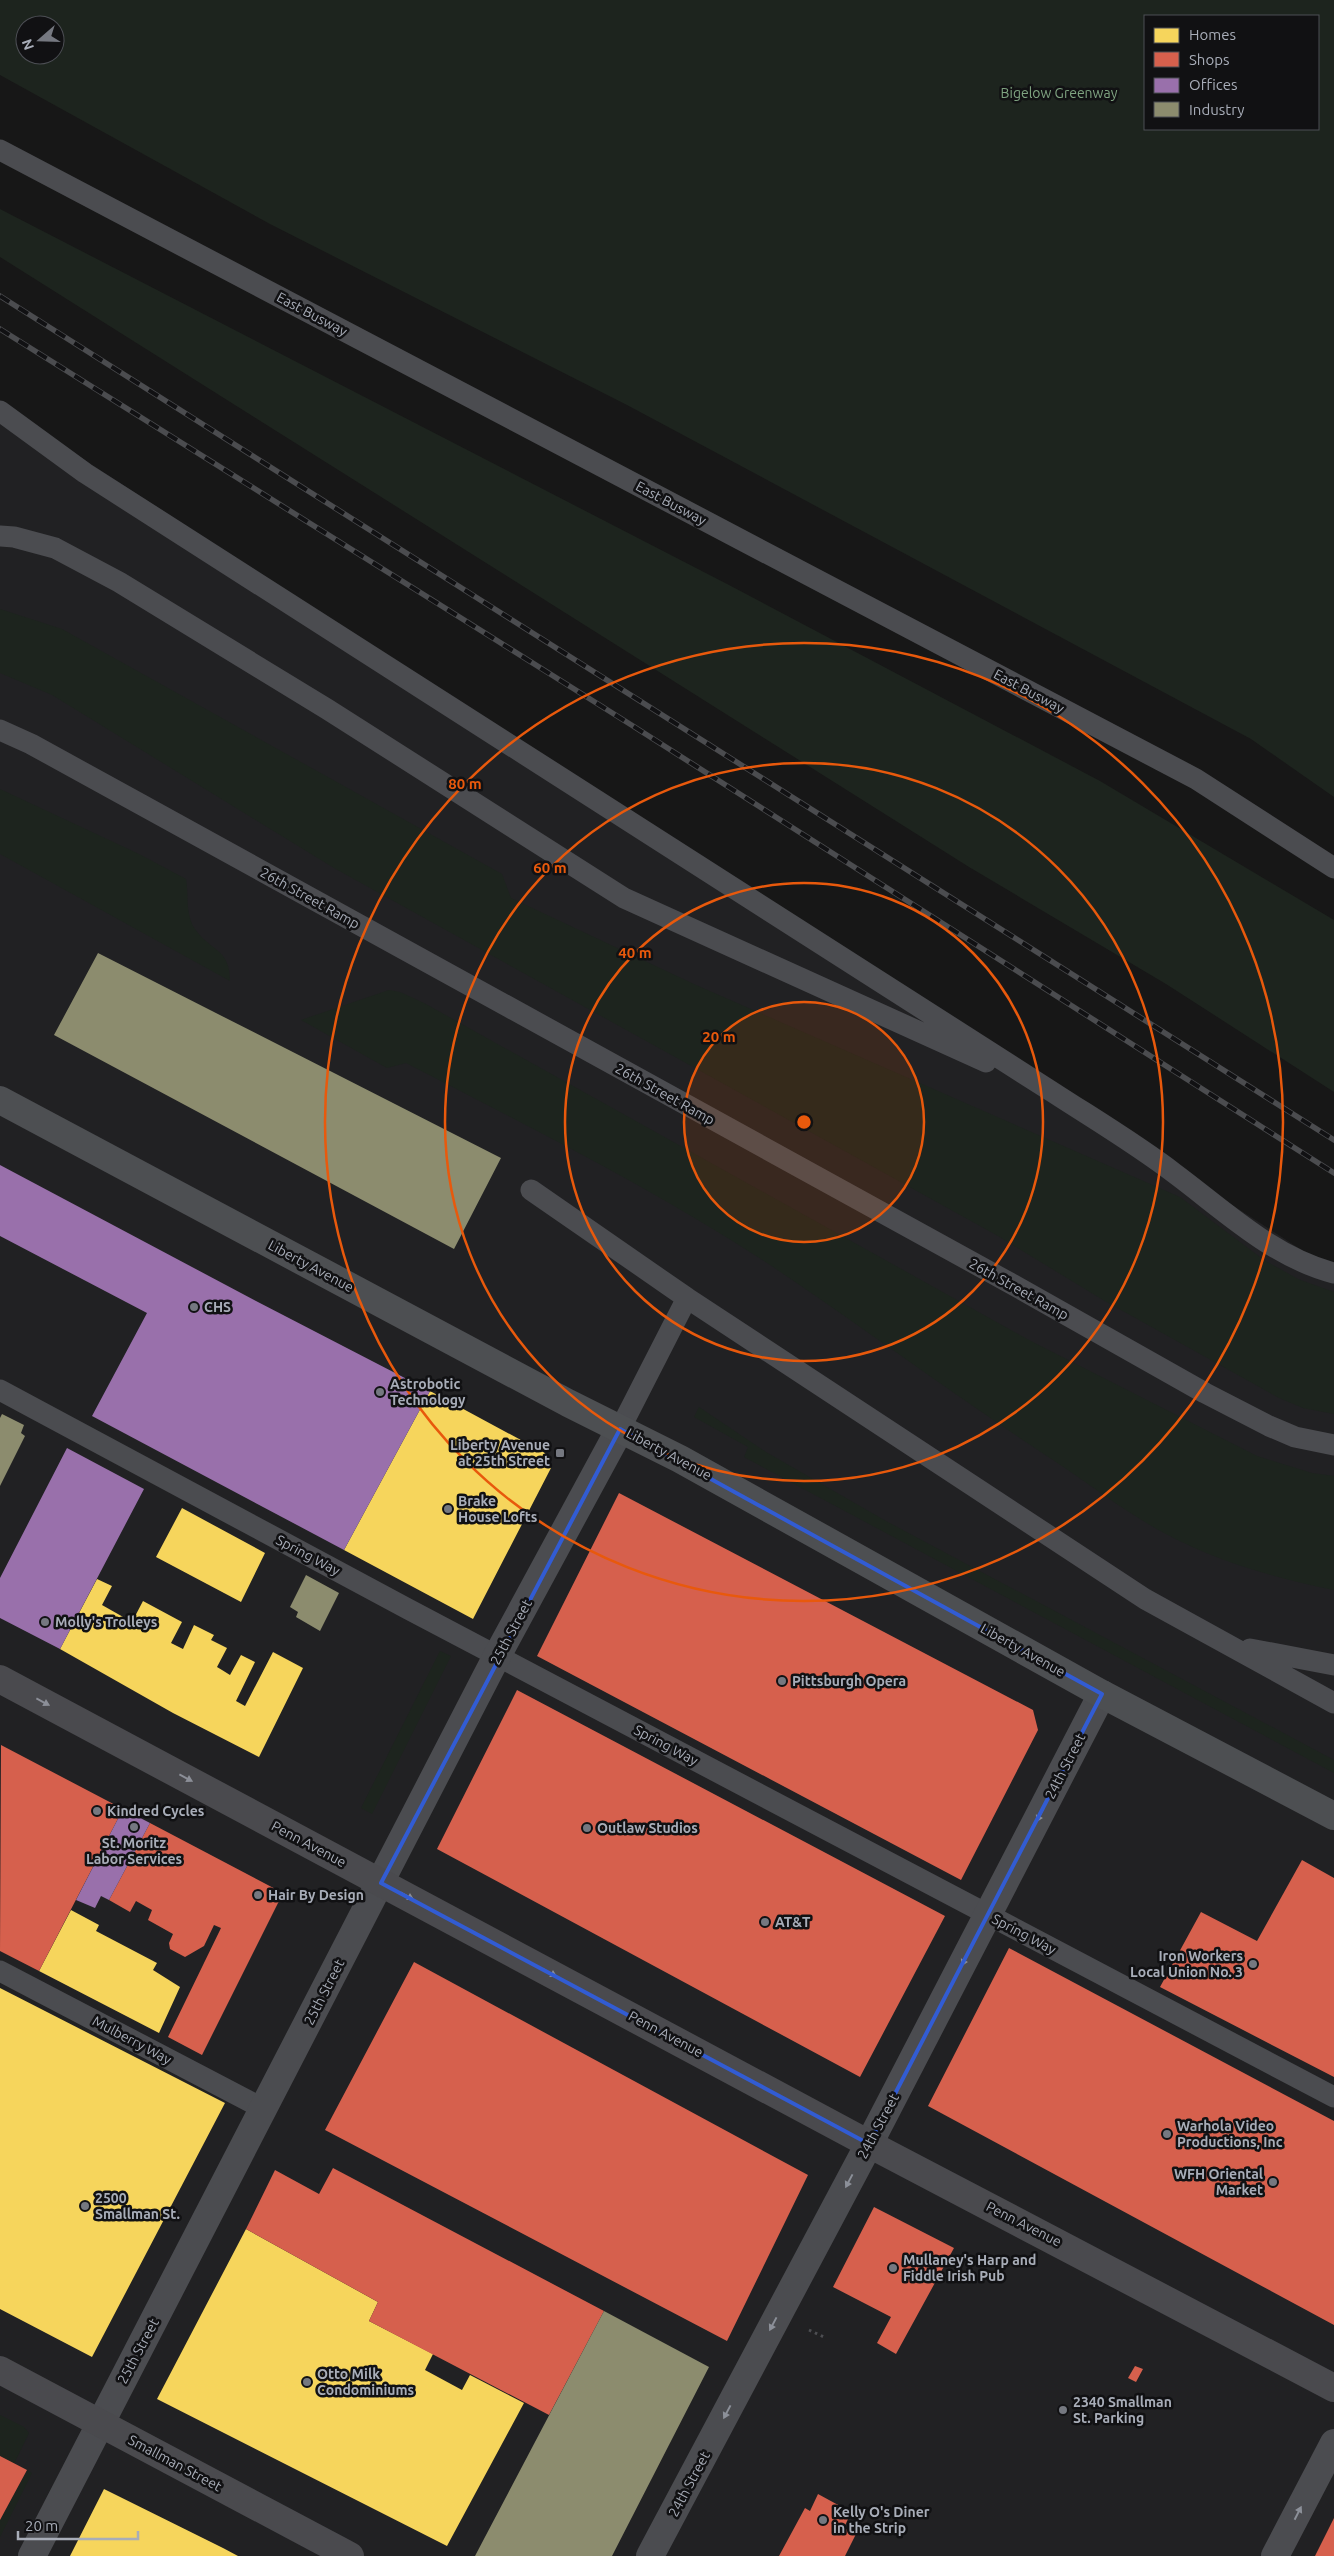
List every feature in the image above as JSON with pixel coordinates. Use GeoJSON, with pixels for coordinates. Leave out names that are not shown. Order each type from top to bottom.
{"type":"FeatureCollection","features":[{"type":"Feature","properties":{"kind":"main road","name":"Liberty Avenue"},"geometry":{"type":"LineString","coordinates":[[0,1100],[680,1459],[1102,1694],[1334,1816]]}},
{"type":"Feature","properties":{"kind":"street","name":"25th Street"},"geometry":{"type":"LineString","coordinates":[[32,2556],[497,1656],[620,1429]]}},
{"type":"Feature","properties":{"kind":"street","name":"Penn Avenue"},"geometry":{"type":"LineString","coordinates":[[0,1679],[869,2144],[1334,2388]]}},
{"type":"Feature","properties":{"kind":"street","name":"24th Street"},"geometry":{"type":"LineString","coordinates":[[650,2556],[869,2144],[1102,1694]]}},
{"type":"Feature","properties":{"kind":"street","name":"Smallman Street"},"geometry":{"type":"LineString","coordinates":[[0,2370],[350,2556]]}},
{"type":"Feature","properties":{"kind":"street"},"geometry":{"type":"LineString","coordinates":[[1275,2556],[1334,2443]]}},
{"type":"Feature","properties":{"kind":"lane","name":"East Busway"},"geometry":{"type":"LineString","coordinates":[[0,150],[1196,779],[1334,868]]}},
{"type":"Feature","properties":{"kind":"lane"},"geometry":{"type":"LineString","coordinates":[[0,411],[85,473],[1054,1093],[1173,1172],[1251,1232],[1287,1255],[1334,1273]]}},
{"type":"Feature","properties":{"kind":"lane"},"geometry":{"type":"LineString","coordinates":[[0,536],[14,537],[55,548],[119,582],[327,709],[624,898],[1054,1093]]}},
{"type":"Feature","properties":{"kind":"lane","name":"26th Street Ramp"},"geometry":{"type":"LineString","coordinates":[[0,730],[31,744],[134,800],[1220,1401],[1295,1437],[1334,1445]]}},
{"type":"Feature","properties":{"kind":"lane"},"geometry":{"type":"LineString","coordinates":[[531,1190],[687,1298],[1145,1599],[1334,1703]]}},
{"type":"Feature","properties":{"kind":"lane"},"geometry":{"type":"LineString","coordinates":[[620,1429],[687,1298]]}},
{"type":"Feature","properties":{"kind":"lane","name":"Spring Way"},"geometry":{"type":"LineString","coordinates":[[0,1390],[497,1656],[1334,2097]]}},
{"type":"Feature","properties":{"kind":"lane"},"geometry":{"type":"LineString","coordinates":[[1228,1644],[1334,1664]]}},
{"type":"Feature","properties":{"kind":"lane","name":"Mulberry Way"},"geometry":{"type":"LineString","coordinates":[[0,1970],[264,2109]]}},
{"type":"Feature","properties":{"kind":"path"},"geometry":{"type":"LineString","coordinates":[[805,2328],[824,2337]]}},
{"type":"Feature","properties":{"kind":"highlighted area"},"geometry":{"type":"Polygon","coordinates":[[[620,1429],[1102,1694],[869,2144],[381,1883],[620,1429]]]}},
{"type":"Feature","properties":{"kind":"shaded area"},"geometry":{"type":"Polygon","coordinates":[[[0,405],[1334,1271],[1334,2556],[0,2556],[0,405]]]}},
{"type":"Feature","properties":{"kind":"green space","name":"Bigelow Greenway"},"geometry":{"type":"Polygon","coordinates":[[[0,0],[1334,0],[1334,797],[1251,739],[627,405],[270,224],[0,75],[0,0]]]}},
{"type":"Feature","properties":{"kind":"green space"},"geometry":{"type":"Polygon","coordinates":[[[0,209],[729,585],[1100,781],[1334,920],[1334,1092],[1166,984],[969,867],[0,257],[0,209]]]}},
{"type":"Feature","properties":{"kind":"green space"},"geometry":{"type":"Polygon","coordinates":[[[0,609],[62,629],[502,874],[511,898],[696,985],[1180,1197],[1264,1260],[1298,1279],[1334,1292],[1334,1414],[1303,1408],[1279,1398],[1103,1300],[998,1236],[334,868],[52,695],[0,673],[0,609]]]}},
{"type":"Feature","properties":{"kind":"green space"},"geometry":{"type":"Polygon","coordinates":[[[0,789],[139,854],[186,879],[192,923],[201,936],[227,962],[230,981],[0,854],[0,789]]]}},
{"type":"Feature","properties":{"kind":"green space"},"geometry":{"type":"Polygon","coordinates":[[[389,990],[400,992],[424,1003],[1027,1339],[1257,1456],[1312,1473],[1334,1476],[1334,1590],[1291,1580],[1227,1561],[1186,1544],[1153,1527],[991,1419],[782,1273],[691,1216],[549,1137],[406,1063],[387,1068],[301,1020],[389,990]]]}},
{"type":"Feature","properties":{"kind":"green space"},"geometry":{"type":"Polygon","coordinates":[[[699,1407],[766,1452],[886,1521],[1334,1760],[1334,1773],[744,1457],[748,1447],[694,1417],[699,1407]]]}},
{"type":"Feature","properties":{"kind":"green space"},"geometry":{"type":"Polygon","coordinates":[[[440,1651],[451,1656],[372,1814],[361,1808],[440,1651]]]}},
{"type":"Feature","properties":{"kind":"green space"},"geometry":{"type":"Polygon","coordinates":[[[0,2415],[24,2427],[29,2433],[14,2464],[0,2456],[0,2415]]]}},
{"type":"Feature","properties":{"kind":"green space"},"geometry":{"type":"Polygon","coordinates":[[[27,2470],[32,2473],[0,2537],[0,2520],[27,2470]]]}},
{"type":"Feature","properties":{"kind":"building: Homes","name":"Brake House Lofts"},"geometry":{"type":"Polygon","coordinates":[[[430,1391],[545,1453],[551,1468],[473,1619],[344,1550],[430,1391]]]}},
{"type":"Feature","properties":{"kind":"building: Homes"},"geometry":{"type":"Polygon","coordinates":[[[182,1508],[265,1553],[241,1602],[156,1557],[182,1508]]]}},
{"type":"Feature","properties":{"kind":"building: Homes"},"geometry":{"type":"Polygon","coordinates":[[[97,1579],[112,1586],[102,1605],[132,1622],[143,1601],[182,1622],[171,1643],[183,1649],[194,1625],[214,1635],[211,1640],[227,1648],[217,1667],[230,1675],[241,1655],[255,1662],[236,1701],[245,1706],[273,1652],[303,1668],[259,1757],[173,1713],[60,1649],[97,1579]]]}},
{"type":"Feature","properties":{"kind":"building: Homes"},"geometry":{"type":"Polygon","coordinates":[[[71,1910],[99,1925],[96,1931],[157,1963],[153,1970],[180,1987],[159,2033],[39,1971],[71,1910]]]}},
{"type":"Feature","properties":{"kind":"building: Homes","name":"2500 Smallman St."},"geometry":{"type":"Polygon","coordinates":[[[0,1988],[225,2103],[92,2357],[0,2309],[0,1988]]]}},
{"type":"Feature","properties":{"kind":"building: Homes","name":"Otto Milk Condominiums"},"geometry":{"type":"Polygon","coordinates":[[[246,2229],[378,2302],[369,2321],[433,2354],[425,2370],[462,2390],[470,2375],[524,2403],[447,2546],[157,2399],[246,2229]]]}},
{"type":"Feature","properties":{"kind":"building: Homes"},"geometry":{"type":"Polygon","coordinates":[[[104,2489],[223,2548],[238,2556],[70,2556],[104,2489]]]}},
{"type":"Feature","properties":{"kind":"building: Shops","name":"Pittsburgh Opera"},"geometry":{"type":"Polygon","coordinates":[[[619,1493],[1033,1710],[1038,1730],[961,1880],[537,1656],[619,1493]]]}},
{"type":"Feature","properties":{"kind":"building: Shops","name":"AT&T"},"geometry":{"type":"Polygon","coordinates":[[[517,1690],[945,1916],[860,2077],[437,1849],[517,1690]]]}},
{"type":"Feature","properties":{"kind":"building: Shops"},"geometry":{"type":"Polygon","coordinates":[[[1,1745],[123,1809],[39,1971],[0,1951],[1,1745]]]}},
{"type":"Feature","properties":{"kind":"building: Shops"},"geometry":{"type":"Polygon","coordinates":[[[150,1823],[283,1893],[202,2055],[168,2037],[221,1928],[214,1925],[204,1946],[185,1957],[170,1949],[169,1943],[173,1934],[148,1920],[152,1910],[136,1901],[130,1912],[109,1900],[150,1823]]]}},
{"type":"Feature","properties":{"kind":"building: Shops","name":"Iron Workers Local Union No. 3"},"geometry":{"type":"Polygon","coordinates":[[[1302,1860],[1334,1878],[1334,2077],[1160,1987],[1201,1912],[1257,1941],[1302,1860]]]}},
{"type":"Feature","properties":{"kind":"building: Shops"},"geometry":{"type":"Polygon","coordinates":[[[1009,1948],[1334,2121],[1334,2325],[928,2106],[1009,1948]]]}},
{"type":"Feature","properties":{"kind":"building: Shops"},"geometry":{"type":"Polygon","coordinates":[[[414,1962],[808,2175],[727,2341],[325,2130],[414,1962]]]}},
{"type":"Feature","properties":{"kind":"building: Shops"},"geometry":{"type":"Polygon","coordinates":[[[333,2168],[604,2311],[549,2415],[369,2321],[378,2302],[246,2229],[275,2170],[319,2194],[333,2168]]]}},
{"type":"Feature","properties":{"kind":"building: Shops","name":"Mullaney's Harp and Fiddle Irish Pub"},"geometry":{"type":"Polygon","coordinates":[[[874,2207],[954,2248],[896,2354],[877,2343],[891,2317],[833,2287],[874,2207]]]}},
{"type":"Feature","properties":{"kind":"building: Shops"},"geometry":{"type":"Polygon","coordinates":[[[1135,2366],[1143,2369],[1136,2382],[1128,2378],[1135,2366]]]}},
{"type":"Feature","properties":{"kind":"building: Shops"},"geometry":{"type":"Polygon","coordinates":[[[0,2456],[27,2470],[0,2520],[0,2456]]]}},
{"type":"Feature","properties":{"kind":"building: Shops","name":"Kelly O's Diner in the Strip"},"geometry":{"type":"Polygon","coordinates":[[[818,2494],[851,2512],[844,2528],[856,2534],[845,2556],[779,2556],[805,2508],[810,2511],[818,2494]]]}},
{"type":"Feature","properties":{"kind":"building: Shops"},"geometry":{"type":"Polygon","coordinates":[[[1334,2518],[1334,2556],[1315,2556],[1334,2518]]]}},
{"type":"Feature","properties":{"kind":"building: Offices"},"geometry":{"type":"Polygon","coordinates":[[[0,1165],[430,1391],[344,1550],[92,1416],[147,1313],[0,1236],[0,1165]]]}},
{"type":"Feature","properties":{"kind":"building: Offices"},"geometry":{"type":"Polygon","coordinates":[[[67,1448],[144,1489],[60,1649],[0,1618],[0,1578],[67,1448]]]}},
{"type":"Feature","properties":{"kind":"building: Offices"},"geometry":{"type":"Polygon","coordinates":[[[123,1809],[150,1823],[109,1900],[101,1896],[95,1908],[76,1900],[123,1809]]]}},
{"type":"Feature","properties":{"kind":"building: Industry"},"geometry":{"type":"Polygon","coordinates":[[[98,953],[501,1158],[454,1249],[54,1035],[98,953]]]}},
{"type":"Feature","properties":{"kind":"building: Industry"},"geometry":{"type":"Polygon","coordinates":[[[2,1414],[24,1425],[21,1433],[25,1436],[0,1486],[0,1418],[2,1414]]]}},
{"type":"Feature","properties":{"kind":"building: Industry"},"geometry":{"type":"Polygon","coordinates":[[[306,1575],[339,1593],[320,1631],[296,1617],[298,1612],[290,1607],[306,1575]]]}},
{"type":"Feature","properties":{"kind":"building: Industry"},"geometry":{"type":"Polygon","coordinates":[[[604,2311],[709,2367],[612,2556],[475,2556],[604,2311]]]}},
{"type":"Feature","properties":{"kind":"railway"},"geometry":{"type":"LineString","coordinates":[[0,296],[1334,1140]]}},
{"type":"Feature","properties":{"kind":"railway"},"geometry":{"type":"LineString","coordinates":[[0,329],[633,726],[1334,1173]]}},
{"type":"Feature","properties":{"kind":"place","name":"CHS"},"geometry":{"type":"Point","coordinates":[194,1307]}},
{"type":"Feature","properties":{"kind":"place","name":"Astrobotic Technology"},"geometry":{"type":"Point","coordinates":[380,1392]}},
{"type":"Feature","properties":{"kind":"place","name":"Liberty Avenue at 25th Street"},"geometry":{"type":"Point","coordinates":[560,1453]}},
{"type":"Feature","properties":{"kind":"place","name":"Brake House Lofts"},"geometry":{"type":"Point","coordinates":[448,1509]}},
{"type":"Feature","properties":{"kind":"place","name":"Molly's Trolleys"},"geometry":{"type":"Point","coordinates":[45,1622]}},
{"type":"Feature","properties":{"kind":"place","name":"Pittsburgh Opera"},"geometry":{"type":"Point","coordinates":[782,1681]}},
{"type":"Feature","properties":{"kind":"place","name":"Kindred Cycles"},"geometry":{"type":"Point","coordinates":[97,1811]}},
{"type":"Feature","properties":{"kind":"place","name":"St. Moritz Labor Services"},"geometry":{"type":"Point","coordinates":[134,1827]}},
{"type":"Feature","properties":{"kind":"place","name":"Outlaw Studios"},"geometry":{"type":"Point","coordinates":[587,1828]}},
{"type":"Feature","properties":{"kind":"place","name":"Hair By Design"},"geometry":{"type":"Point","coordinates":[258,1895]}},
{"type":"Feature","properties":{"kind":"place","name":"AT&T"},"geometry":{"type":"Point","coordinates":[765,1922]}},
{"type":"Feature","properties":{"kind":"place","name":"Iron Workers Local Union No. 3"},"geometry":{"type":"Point","coordinates":[1253,1964]}},
{"type":"Feature","properties":{"kind":"place","name":"Warhola Video Productions, Inc"},"geometry":{"type":"Point","coordinates":[1167,2134]}},
{"type":"Feature","properties":{"kind":"place","name":"WFH Oriental Market"},"geometry":{"type":"Point","coordinates":[1273,2182]}},
{"type":"Feature","properties":{"kind":"place","name":"2500 Smallman St."},"geometry":{"type":"Point","coordinates":[85,2206]}},
{"type":"Feature","properties":{"kind":"place","name":"Mullaney's Harp and Fiddle Irish Pub"},"geometry":{"type":"Point","coordinates":[893,2268]}},
{"type":"Feature","properties":{"kind":"place","name":"Otto Milk Condominiums"},"geometry":{"type":"Point","coordinates":[307,2382]}},
{"type":"Feature","properties":{"kind":"place","name":"2340 Smallman St. Parking"},"geometry":{"type":"Point","coordinates":[1063,2410]}},
{"type":"Feature","properties":{"kind":"place","name":"Kelly O's Diner in the Strip"},"geometry":{"type":"Point","coordinates":[823,2520]}}]}
